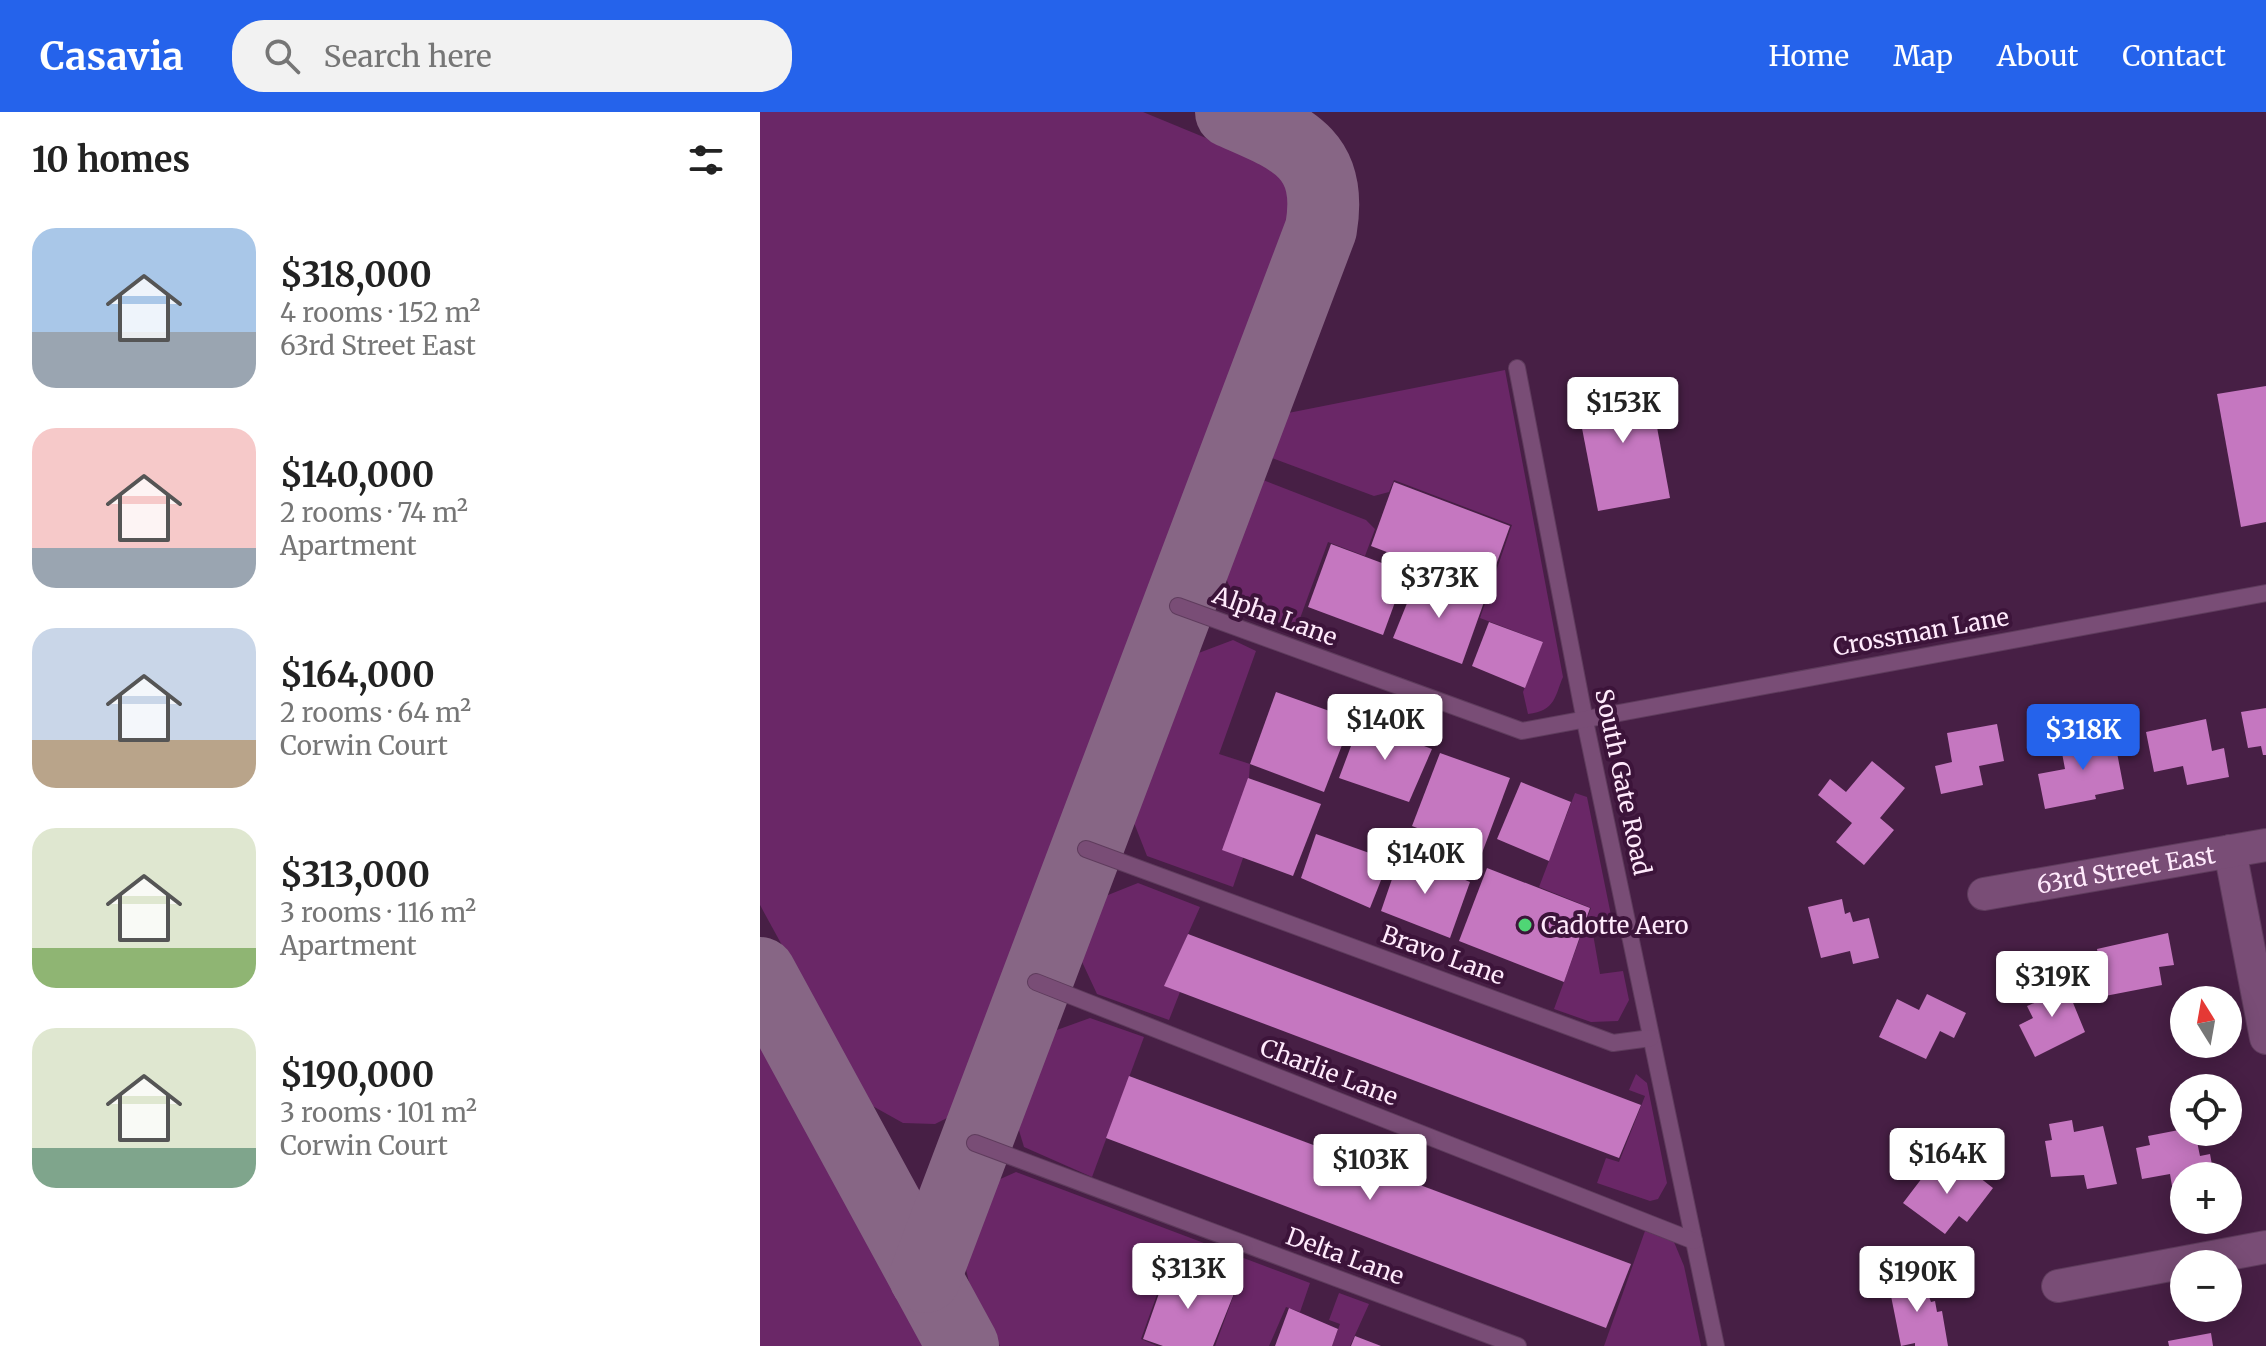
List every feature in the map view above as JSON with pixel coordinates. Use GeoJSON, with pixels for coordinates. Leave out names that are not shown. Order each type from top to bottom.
{"type":"FeatureCollection","features":[{"type":"Feature","properties":{"kind":"street","name":"63rd Street East"},"geometry":{"type":"LineString","coordinates":[[1984,894],[2266,845]]}},
{"type":"Feature","properties":{"kind":"street"},"geometry":{"type":"LineString","coordinates":[[2230,851],[2266,1038]]}},
{"type":"Feature","properties":{"kind":"street"},"geometry":{"type":"LineString","coordinates":[[2058,1286],[2266,1247]]}},
{"type":"Feature","properties":{"kind":"lane","name":"South Gate Road"},"geometry":{"type":"LineString","coordinates":[[1517,368],[1585,721],[1716,1346]]}},
{"type":"Feature","properties":{"kind":"lane","name":"Crossman Lane"},"geometry":{"type":"LineString","coordinates":[[1585,721],[2266,593]]}},
{"type":"Feature","properties":{"kind":"lane","name":"Alpha Lane"},"geometry":{"type":"LineString","coordinates":[[1178,606],[1522,731],[1585,721]]}},
{"type":"Feature","properties":{"kind":"lane","name":"Bravo Lane"},"geometry":{"type":"LineString","coordinates":[[1086,849],[1613,1043],[1651,1038]]}},
{"type":"Feature","properties":{"kind":"lane","name":"Charlie Lane"},"geometry":{"type":"LineString","coordinates":[[1036,982],[1694,1241]]}},
{"type":"Feature","properties":{"kind":"lane","name":"Delta Lane"},"geometry":{"type":"LineString","coordinates":[[975,1143],[1518,1346]]}},
{"type":"Feature","properties":{"kind":"shaded area"},"geometry":{"type":"Polygon","coordinates":[[[760,112],[1143,112],[1276,167],[1304,208],[966,1097],[957,1113],[935,1124],[903,1123],[869,1104],[760,905],[760,112]]]}},
{"type":"Feature","properties":{"kind":"shaded area"},"geometry":{"type":"Polygon","coordinates":[[[1505,370],[1563,677],[1549,706],[1528,714],[1523,692],[1543,642],[1480,618],[1512,525],[1394,480],[1389,492],[1374,496],[1272,458],[1265,449],[1278,415],[1505,370]]]}},
{"type":"Feature","properties":{"kind":"shaded area"},"geometry":{"type":"Polygon","coordinates":[[[1263,480],[1366,520],[1375,529],[1365,556],[1328,542],[1295,632],[1241,612],[1221,567],[1252,482],[1263,480]]]}},
{"type":"Feature","properties":{"kind":"shaded area"},"geometry":{"type":"Polygon","coordinates":[[[1233,640],[1256,651],[1219,754],[1250,764],[1243,858],[1233,887],[1147,856],[1129,810],[1188,657],[1233,640]]]}},
{"type":"Feature","properties":{"kind":"shaded area"},"geometry":{"type":"Polygon","coordinates":[[[1575,793],[1587,797],[1614,930],[1593,934],[1600,974],[1623,971],[1629,1000],[1618,1021],[1591,1022],[1554,1009],[1591,908],[1539,887],[1575,793]]]}},
{"type":"Feature","properties":{"kind":"shaded area"},"geometry":{"type":"Polygon","coordinates":[[[1138,883],[1200,907],[1165,986],[1180,992],[1169,1020],[1097,994],[1076,949],[1093,901],[1138,883]]]}},
{"type":"Feature","properties":{"kind":"shaded area"},"geometry":{"type":"Polygon","coordinates":[[[1090,1018],[1144,1037],[1092,1177],[1024,1147],[1014,1114],[1043,1035],[1090,1018]]]}},
{"type":"Feature","properties":{"kind":"shaded area"},"geometry":{"type":"Polygon","coordinates":[[[760,1041],[926,1346],[760,1346],[760,1041]]]}},
{"type":"Feature","properties":{"kind":"shaded area"},"geometry":{"type":"Polygon","coordinates":[[[1636,1074],[1647,1083],[1667,1183],[1658,1199],[1650,1201],[1597,1183],[1606,1158],[1619,1162],[1645,1096],[1629,1090],[1636,1074]]]}},
{"type":"Feature","properties":{"kind":"shaded area"},"geometry":{"type":"Polygon","coordinates":[[[1016,1172],[1310,1283],[1300,1312],[1286,1307],[1269,1346],[1215,1346],[1236,1289],[1168,1264],[1141,1339],[1157,1346],[1000,1346],[972,1295],[965,1265],[987,1185],[1016,1172]]]}},
{"type":"Feature","properties":{"kind":"shaded area"},"geometry":{"type":"Polygon","coordinates":[[[1645,1231],[1674,1242],[1684,1266],[1701,1346],[1604,1346],[1645,1231]]]}},
{"type":"Feature","properties":{"kind":"shaded area"},"geometry":{"type":"Polygon","coordinates":[[[1339,1293],[1369,1304],[1350,1346],[1332,1346],[1340,1324],[1329,1320],[1339,1293]]]}},
{"type":"Feature","properties":{"kind":"building"},"geometry":{"type":"Polygon","coordinates":[[[1648,378],[1670,498],[1598,511],[1575,392],[1648,378]]]}},
{"type":"Feature","properties":{"kind":"building"},"geometry":{"type":"Polygon","coordinates":[[[2266,386],[2266,522],[2241,527],[2217,394],[2266,386]]]}},
{"type":"Feature","properties":{"kind":"building"},"geometry":{"type":"Polygon","coordinates":[[[1394,482],[1510,526],[1487,590],[1371,546],[1394,482]]]}},
{"type":"Feature","properties":{"kind":"building"},"geometry":{"type":"Polygon","coordinates":[[[1331,544],[1406,572],[1383,635],[1308,607],[1331,544]]]}},
{"type":"Feature","properties":{"kind":"building"},"geometry":{"type":"Polygon","coordinates":[[[1418,576],[1484,602],[1462,664],[1393,638],[1418,576]]]}},
{"type":"Feature","properties":{"kind":"building"},"geometry":{"type":"Polygon","coordinates":[[[1489,622],[1543,642],[1525,688],[1472,666],[1489,622]]]}},
{"type":"Feature","properties":{"kind":"building"},"geometry":{"type":"Polygon","coordinates":[[[1276,692],[1352,719],[1324,792],[1250,764],[1276,692]]]}},
{"type":"Feature","properties":{"kind":"building"},"geometry":{"type":"Polygon","coordinates":[[[2266,708],[2266,755],[2263,755],[2261,746],[2248,748],[2241,712],[2266,708]]]}},
{"type":"Feature","properties":{"kind":"building"},"geometry":{"type":"Polygon","coordinates":[[[2206,719],[2212,751],[2224,748],[2229,777],[2187,785],[2183,766],[2154,772],[2146,732],[2206,719]]]}},
{"type":"Feature","properties":{"kind":"building"},"geometry":{"type":"Polygon","coordinates":[[[1360,722],[1432,749],[1409,802],[1339,778],[1360,722]]]}},
{"type":"Feature","properties":{"kind":"building"},"geometry":{"type":"Polygon","coordinates":[[[1997,724],[2004,761],[1979,766],[1983,785],[1941,794],[1935,766],[1952,762],[1947,733],[1997,724]]]}},
{"type":"Feature","properties":{"kind":"building"},"geometry":{"type":"Polygon","coordinates":[[[2113,732],[2124,789],[2095,795],[2096,799],[2045,809],[2038,774],[2065,769],[2060,742],[2113,732]]]}},
{"type":"Feature","properties":{"kind":"building"},"geometry":{"type":"Polygon","coordinates":[[[1440,753],[1510,778],[1482,853],[1412,826],[1440,753]]]}},
{"type":"Feature","properties":{"kind":"building"},"geometry":{"type":"Polygon","coordinates":[[[1872,761],[1905,788],[1880,818],[1894,830],[1864,865],[1836,842],[1852,823],[1818,795],[1830,779],[1846,792],[1872,761]]]}},
{"type":"Feature","properties":{"kind":"building"},"geometry":{"type":"Polygon","coordinates":[[[1248,778],[1321,804],[1293,876],[1222,850],[1248,778]]]}},
{"type":"Feature","properties":{"kind":"building"},"geometry":{"type":"Polygon","coordinates":[[[1521,782],[1571,802],[1549,861],[1497,839],[1521,782]]]}},
{"type":"Feature","properties":{"kind":"building"},"geometry":{"type":"Polygon","coordinates":[[[1316,834],[1389,860],[1370,908],[1301,878],[1316,834]]]}},
{"type":"Feature","properties":{"kind":"building"},"geometry":{"type":"Polygon","coordinates":[[[1401,853],[1470,882],[1450,938],[1381,911],[1401,853]]]}},
{"type":"Feature","properties":{"kind":"building","name":"Cadotte Aero"},"geometry":{"type":"Polygon","coordinates":[[[1487,868],[1590,908],[1564,982],[1459,941],[1487,868]]]}},
{"type":"Feature","properties":{"kind":"building"},"geometry":{"type":"Polygon","coordinates":[[[1842,899],[1845,914],[1850,912],[1853,922],[1869,918],[1879,958],[1853,964],[1850,951],[1821,958],[1808,907],[1842,899]]]}},
{"type":"Feature","properties":{"kind":"building"},"geometry":{"type":"Polygon","coordinates":[[[2168,933],[2174,965],[2159,967],[2162,985],[2105,996],[2097,949],[2168,933]]]}},
{"type":"Feature","properties":{"kind":"building"},"geometry":{"type":"Polygon","coordinates":[[[1188,934],[1641,1105],[1619,1158],[1164,986],[1188,934]]]}},
{"type":"Feature","properties":{"kind":"building"},"geometry":{"type":"Polygon","coordinates":[[[2062,976],[2085,1032],[2035,1057],[2019,1025],[2033,1018],[2027,1006],[2039,1001],[2034,991],[2062,976]]]}},
{"type":"Feature","properties":{"kind":"building"},"geometry":{"type":"Polygon","coordinates":[[[1927,994],[1966,1013],[1954,1038],[1940,1031],[1926,1059],[1879,1037],[1897,999],[1919,1010],[1927,994]]]}},
{"type":"Feature","properties":{"kind":"building"},"geometry":{"type":"Polygon","coordinates":[[[1129,1076],[1631,1264],[1606,1328],[1106,1138],[1129,1076]]]}},
{"type":"Feature","properties":{"kind":"building"},"geometry":{"type":"Polygon","coordinates":[[[2072,1120],[2074,1132],[2103,1126],[2117,1184],[2087,1189],[2084,1175],[2051,1177],[2045,1141],[2052,1140],[2049,1124],[2072,1120]]]}},
{"type":"Feature","properties":{"kind":"building"},"geometry":{"type":"Polygon","coordinates":[[[2170,1132],[2170,1146],[2198,1146],[2200,1156],[2210,1154],[2211,1162],[2170,1162],[2170,1174],[2142,1179],[2136,1148],[2150,1145],[2148,1136],[2170,1132]]]}},
{"type":"Feature","properties":{"kind":"building"},"geometry":{"type":"Polygon","coordinates":[[[1935,1161],[1958,1178],[1966,1167],[1993,1188],[1967,1222],[1959,1216],[1945,1234],[1903,1203],[1935,1161]]]}},
{"type":"Feature","properties":{"kind":"building"},"geometry":{"type":"Polygon","coordinates":[[[1169,1265],[1235,1291],[1213,1346],[1163,1346],[1143,1339],[1169,1265]]]}},
{"type":"Feature","properties":{"kind":"building"},"geometry":{"type":"Polygon","coordinates":[[[1921,1275],[1931,1302],[1935,1301],[1937,1312],[1942,1311],[1948,1346],[1915,1346],[1915,1343],[1901,1346],[1888,1281],[1921,1275]]]}},
{"type":"Feature","properties":{"kind":"building"},"geometry":{"type":"Polygon","coordinates":[[[1289,1308],[1338,1329],[1332,1346],[1275,1346],[1289,1308]]]}},
{"type":"Feature","properties":{"kind":"building"},"geometry":{"type":"Polygon","coordinates":[[[2211,1333],[2213,1346],[2169,1346],[2168,1341],[2211,1333]]]}},
{"type":"Feature","properties":{"kind":"building"},"geometry":{"type":"Polygon","coordinates":[[[1355,1336],[1381,1346],[1351,1346],[1355,1336]]]}},
{"type":"Feature","properties":{"kind":"taxiway"},"geometry":{"type":"LineString","coordinates":[[925,1277],[1321,229],[1321,182],[1314,165],[1289,140],[1231,112]]}},
{"type":"Feature","properties":{"kind":"taxiway"},"geometry":{"type":"LineString","coordinates":[[760,973],[963,1346]]}},
{"type":"Feature","properties":{"kind":"place","name":"Cadotte Aero"},"geometry":{"type":"Point","coordinates":[1525,925]}}]}
